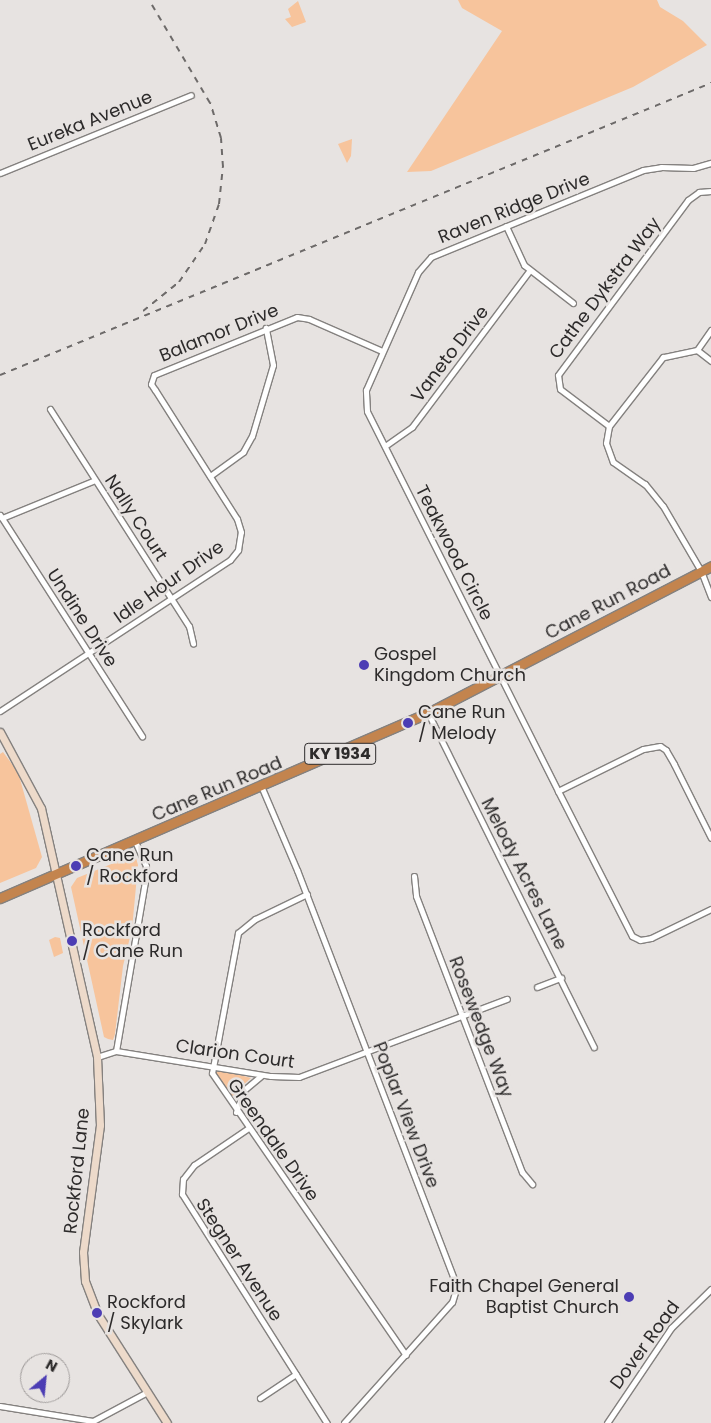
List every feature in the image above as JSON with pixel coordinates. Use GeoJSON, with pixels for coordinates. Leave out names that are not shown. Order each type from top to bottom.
{"type":"FeatureCollection","features":[{"type":"Feature","properties":{"kind":"highway","name":"Cane Run Road"},"geometry":{"type":"LineString","coordinates":[[0,898],[262,788],[428,714],[711,566]]}},
{"type":"Feature","properties":{"kind":"main road","name":"Rockford Lane"},"geometry":{"type":"LineString","coordinates":[[0,732],[41,808],[97,1057],[100,1125],[84,1252],[85,1281],[98,1313],[167,1423]]}},
{"type":"Feature","properties":{"kind":"street","name":"Eureka Avenue"},"geometry":{"type":"LineString","coordinates":[[0,173],[191,95]]}},
{"type":"Feature","properties":{"kind":"street","name":"Raven Ridge Drive"},"geometry":{"type":"LineString","coordinates":[[382,351],[424,263],[435,255],[643,170],[694,168],[711,163]]}},
{"type":"Feature","properties":{"kind":"street","name":"Cathe Dykstra Way"},"geometry":{"type":"LineString","coordinates":[[609,426],[560,389],[558,375],[688,200],[699,192],[711,191]]}},
{"type":"Feature","properties":{"kind":"street"},"geometry":{"type":"LineString","coordinates":[[506,226],[519,257],[530,270],[573,303]]}},
{"type":"Feature","properties":{"kind":"street","name":"Vaneto Drive"},"geometry":{"type":"LineString","coordinates":[[385,446],[412,427],[530,270]]}},
{"type":"Feature","properties":{"kind":"street","name":"Balamor Drive"},"geometry":{"type":"LineString","coordinates":[[152,380],[158,372],[290,319],[305,317],[382,351]]}},
{"type":"Feature","properties":{"kind":"street"},"geometry":{"type":"LineString","coordinates":[[210,476],[243,452],[252,436],[273,365],[266,328]]}},
{"type":"Feature","properties":{"kind":"street"},"geometry":{"type":"LineString","coordinates":[[711,330],[696,350],[663,357],[609,426],[606,443],[609,457],[653,493],[701,572],[711,597]]}},
{"type":"Feature","properties":{"kind":"street"},"geometry":{"type":"LineString","coordinates":[[696,350],[711,361]]}},
{"type":"Feature","properties":{"kind":"street","name":"Teakwood Circle"},"geometry":{"type":"LineString","coordinates":[[382,351],[369,381],[365,401],[385,446],[500,677],[632,936],[651,938],[711,909]]}},
{"type":"Feature","properties":{"kind":"street","name":"Idle Hour Drive"},"geometry":{"type":"LineString","coordinates":[[0,711],[230,560],[240,545],[240,527],[155,390],[152,380]]}},
{"type":"Feature","properties":{"kind":"street","name":"Nally Court"},"geometry":{"type":"LineString","coordinates":[[50,409],[189,626],[194,644]]}},
{"type":"Feature","properties":{"kind":"street"},"geometry":{"type":"LineString","coordinates":[[1,517],[95,480]]}},
{"type":"Feature","properties":{"kind":"street","name":"Undine Drive"},"geometry":{"type":"LineString","coordinates":[[1,517],[142,736]]}},
{"type":"Feature","properties":{"kind":"street","name":"Melody Acres Lane"},"geometry":{"type":"LineString","coordinates":[[428,714],[594,1047]]}},
{"type":"Feature","properties":{"kind":"street"},"geometry":{"type":"LineString","coordinates":[[558,791],[643,748],[660,746],[674,764],[711,838]]}},
{"type":"Feature","properties":{"kind":"street","name":"Poplar View Drive"},"geometry":{"type":"LineString","coordinates":[[262,788],[307,894],[457,1286],[452,1302],[344,1423]]}},
{"type":"Feature","properties":{"kind":"street"},"geometry":{"type":"LineString","coordinates":[[116,1051],[145,881],[146,866],[135,841]]}},
{"type":"Feature","properties":{"kind":"street","name":"Rosewedge Way"},"geometry":{"type":"LineString","coordinates":[[414,876],[416,896],[522,1172],[532,1184]]}},
{"type":"Feature","properties":{"kind":"street","name":"Greendale Drive"},"geometry":{"type":"LineString","coordinates":[[307,894],[255,919],[238,933],[212,1077],[406,1355]]}},
{"type":"Feature","properties":{"kind":"street"},"geometry":{"type":"LineString","coordinates":[[537,987],[561,978]]}},
{"type":"Feature","properties":{"kind":"street","name":"Clarion Court"},"geometry":{"type":"LineString","coordinates":[[97,1057],[116,1051],[262,1075],[299,1078],[507,998]]}},
{"type":"Feature","properties":{"kind":"street"},"geometry":{"type":"LineString","coordinates":[[236,1112],[244,1090],[262,1075]]}},
{"type":"Feature","properties":{"kind":"street","name":"Stegner Avenue"},"geometry":{"type":"LineString","coordinates":[[247,1128],[189,1170],[183,1179],[182,1194],[328,1423]]}},
{"type":"Feature","properties":{"kind":"street","name":"Dover Road"},"geometry":{"type":"LineString","coordinates":[[607,1423],[671,1328],[711,1289]]}},
{"type":"Feature","properties":{"kind":"street"},"geometry":{"type":"LineString","coordinates":[[260,1398],[296,1374]]}},
{"type":"Feature","properties":{"kind":"street"},"geometry":{"type":"LineString","coordinates":[[0,1406],[88,1421],[102,1420],[147,1392]]}},
{"type":"Feature","properties":{"kind":"shaded area"},"geometry":{"type":"Polygon","coordinates":[[[458,0],[657,0],[660,7],[683,21],[707,45],[633,87],[431,171],[407,172],[502,31],[462,8],[458,0]]]}},
{"type":"Feature","properties":{"kind":"shaded area"},"geometry":{"type":"Polygon","coordinates":[[[298,1],[306,22],[292,27],[285,19],[291,17],[288,9],[298,1]]]}},
{"type":"Feature","properties":{"kind":"shaded area"},"geometry":{"type":"Polygon","coordinates":[[[352,139],[351,156],[347,163],[338,144],[352,139]]]}},
{"type":"Feature","properties":{"kind":"shaded area"},"geometry":{"type":"Polygon","coordinates":[[[3,752],[18,772],[42,857],[36,868],[0,883],[0,754],[3,752]]]}},
{"type":"Feature","properties":{"kind":"shaded area"},"geometry":{"type":"Polygon","coordinates":[[[131,856],[136,858],[138,865],[132,929],[123,966],[113,1040],[104,1037],[71,887],[77,878],[131,856]]]}},
{"type":"Feature","properties":{"kind":"shaded area"},"geometry":{"type":"Polygon","coordinates":[[[55,937],[60,938],[63,953],[54,957],[49,940],[55,937]]]}},
{"type":"Feature","properties":{"kind":"shaded area"},"geometry":{"type":"Polygon","coordinates":[[[221,1070],[251,1078],[241,1087],[234,1102],[217,1077],[216,1072],[221,1070]]]}},
{"type":"Feature","properties":{"kind":"railway"},"geometry":{"type":"LineString","coordinates":[[143,311],[179,282],[205,244],[219,204],[223,167],[221,138],[210,103],[149,0]]}},
{"type":"Feature","properties":{"kind":"railway"},"geometry":{"type":"LineString","coordinates":[[0,375],[711,83]]}},
{"type":"Feature","properties":{"kind":"place","name":"Gospel Kingdom Church"},"geometry":{"type":"Point","coordinates":[364,665]}},
{"type":"Feature","properties":{"kind":"place","name":"Cane Run / Melody"},"geometry":{"type":"Point","coordinates":[408,723]}},
{"type":"Feature","properties":{"kind":"place","name":"Cane Run / Rockford"},"geometry":{"type":"Point","coordinates":[76,866]}},
{"type":"Feature","properties":{"kind":"place","name":"Rockford / Cane Run"},"geometry":{"type":"Point","coordinates":[72,941]}},
{"type":"Feature","properties":{"kind":"place","name":"Faith Chapel General Baptist Church"},"geometry":{"type":"Point","coordinates":[629,1297]}},
{"type":"Feature","properties":{"kind":"place","name":"Rockford / Skylark"},"geometry":{"type":"Point","coordinates":[97,1313]}}]}
